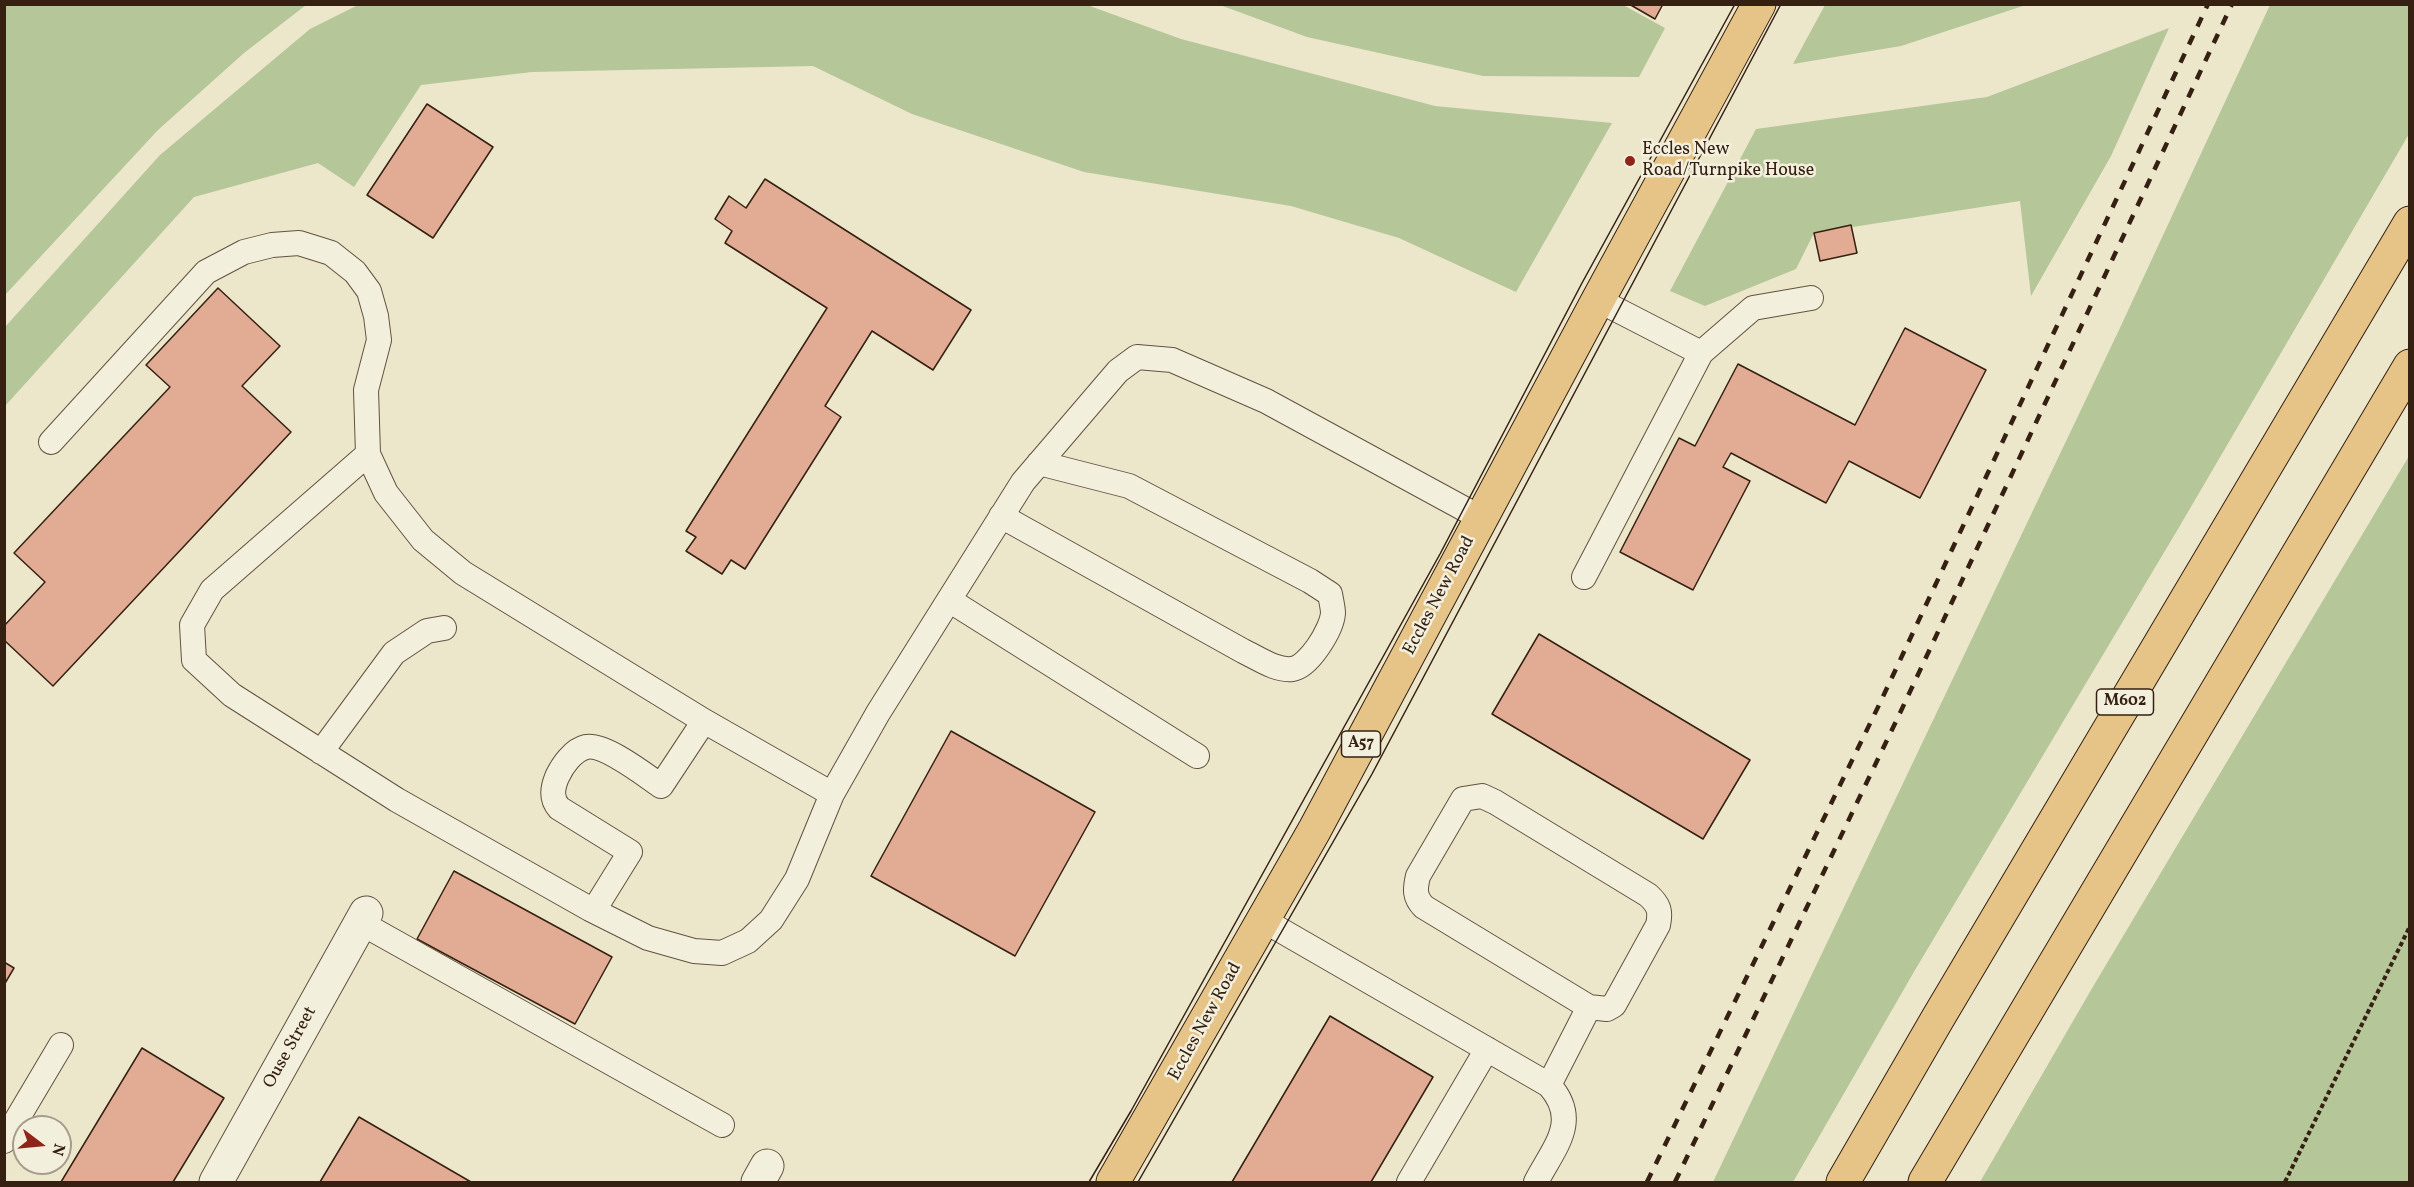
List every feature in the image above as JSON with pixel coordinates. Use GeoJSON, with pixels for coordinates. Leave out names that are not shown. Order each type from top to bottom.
{"type":"FeatureCollection","features":[{"type":"Feature","properties":{"kind":"main road","name":"Eccles New Road"},"geometry":{"type":"LineString","coordinates":[[1113,1182],[1314,831],[1759,4]]}},
{"type":"Feature","properties":{"kind":"main road","name":"M602"},"geometry":{"type":"LineString","coordinates":[[1843,1182],[2409,224]]}},
{"type":"Feature","properties":{"kind":"main road"},"geometry":{"type":"LineString","coordinates":[[1925,1182],[2409,366]]}},
{"type":"Feature","properties":{"kind":"street","name":"Ouse Street"},"geometry":{"type":"LineString","coordinates":[[216,1182],[364,918]]}},
{"type":"Feature","properties":{"kind":"lane"},"geometry":{"type":"LineString","coordinates":[[51,441],[206,272],[244,252],[272,245],[299,243],[331,253],[354,272],[369,291],[376,316],[379,340],[366,390],[368,454],[386,493],[423,540],[463,573],[704,721],[832,794]]}},
{"type":"Feature","properties":{"kind":"lane"},"geometry":{"type":"LineString","coordinates":[[1584,577],[1701,353],[1753,308],[1811,298]]}},
{"type":"Feature","properties":{"kind":"lane"},"geometry":{"type":"LineString","coordinates":[[1598,300],[1701,353]]}},
{"type":"Feature","properties":{"kind":"lane"},"geometry":{"type":"LineString","coordinates":[[368,454],[212,590],[192,625],[194,660],[232,695],[397,800],[594,910],[648,938],[694,951],[722,953],[748,942],[771,920],[797,879],[832,794],[878,713],[1023,482],[1118,371],[1137,357],[1172,360],[1266,401],[1481,518]]}},
{"type":"Feature","properties":{"kind":"lane"},"geometry":{"type":"LineString","coordinates":[[1001,516],[1274,666],[1293,669],[1308,661],[1329,627],[1333,613],[1330,594],[1310,581],[1129,486],[1039,462]]}},
{"type":"Feature","properties":{"kind":"lane"},"geometry":{"type":"LineString","coordinates":[[949,600],[1197,756]]}},
{"type":"Feature","properties":{"kind":"lane"},"geometry":{"type":"LineString","coordinates":[[321,752],[394,653],[427,631],[444,628]]}},
{"type":"Feature","properties":{"kind":"lane"},"geometry":{"type":"LineString","coordinates":[[594,910],[630,852],[553,802],[552,792],[556,778],[575,753],[587,747],[606,751],[661,786],[704,721]]}},
{"type":"Feature","properties":{"kind":"lane"},"geometry":{"type":"LineString","coordinates":[[1482,796],[1495,802],[1648,895],[1657,903],[1661,913],[1658,925],[1614,1005],[1607,1009],[1589,1007],[1424,907],[1417,900],[1415,888],[1418,876],[1463,799],[1482,796]]}},
{"type":"Feature","properties":{"kind":"lane"},"geometry":{"type":"LineString","coordinates":[[364,918],[722,1125]]}},
{"type":"Feature","properties":{"kind":"lane"},"geometry":{"type":"LineString","coordinates":[[1263,920],[1549,1085],[1558,1096],[1563,1109],[1565,1127],[1536,1182]]}},
{"type":"Feature","properties":{"kind":"lane"},"geometry":{"type":"LineString","coordinates":[[1549,1085],[1589,1007]]}},
{"type":"Feature","properties":{"kind":"lane"},"geometry":{"type":"LineString","coordinates":[[4,1141],[61,1045]]}},
{"type":"Feature","properties":{"kind":"lane"},"geometry":{"type":"LineString","coordinates":[[1409,1182],[1487,1049]]}},
{"type":"Feature","properties":{"kind":"path"},"geometry":{"type":"LineString","coordinates":[[2285,1182],[2409,926]]}},
{"type":"Feature","properties":{"kind":"green space"},"geometry":{"type":"Polygon","coordinates":[[[5,4],[306,5],[244,53],[158,130],[5,295],[5,4]]]}},
{"type":"Feature","properties":{"kind":"green space"},"geometry":{"type":"Polygon","coordinates":[[[360,4],[1087,5],[1181,39],[1435,106],[1612,123],[1516,292],[1399,238],[1291,206],[1084,172],[912,114],[813,66],[532,72],[421,85],[354,187],[318,163],[194,197],[5,406],[5,327],[160,155],[310,29],[360,4]]]}},
{"type":"Feature","properties":{"kind":"green space"},"geometry":{"type":"Polygon","coordinates":[[[1220,5],[1623,5],[1665,28],[1639,77],[1483,76],[1307,37],[1220,5]]]}},
{"type":"Feature","properties":{"kind":"green space"},"geometry":{"type":"Polygon","coordinates":[[[1825,5],[2026,5],[1901,46],[1793,64],[1825,5]]]}},
{"type":"Feature","properties":{"kind":"green space"},"geometry":{"type":"Polygon","coordinates":[[[2270,5],[2409,5],[2409,134],[2178,529],[1915,970],[1793,1182],[1713,1182],[2119,330],[2270,5]]]}},
{"type":"Feature","properties":{"kind":"green space"},"geometry":{"type":"Polygon","coordinates":[[[2169,28],[2111,156],[2031,296],[2020,201],[1814,233],[1796,269],[1705,306],[1670,291],[1756,129],[1987,97],[2169,28]]]}},
{"type":"Feature","properties":{"kind":"green space"},"geometry":{"type":"Polygon","coordinates":[[[2409,456],[2409,1182],[1980,1182],[2091,990],[2409,456]]]}},
{"type":"Feature","properties":{"kind":"building"},"geometry":{"type":"Polygon","coordinates":[[[1629,4],[1663,4],[1655,19],[1629,4]]]}},
{"type":"Feature","properties":{"kind":"building"},"geometry":{"type":"Polygon","coordinates":[[[427,104],[493,147],[433,238],[367,195],[427,104]]]}},
{"type":"Feature","properties":{"kind":"building"},"geometry":{"type":"Polygon","coordinates":[[[765,179],[971,310],[933,370],[872,331],[825,406],[841,417],[745,569],[731,560],[722,574],[686,551],[696,537],[686,531],[827,308],[725,243],[732,231],[715,219],[729,196],[746,208],[765,179]]]}},
{"type":"Feature","properties":{"kind":"building"},"geometry":{"type":"Polygon","coordinates":[[[1851,225],[1857,253],[1820,261],[1814,233],[1851,225]]]}},
{"type":"Feature","properties":{"kind":"building"},"geometry":{"type":"Polygon","coordinates":[[[218,288],[280,346],[242,386],[291,432],[53,686],[4,640],[4,626],[45,582],[14,553],[170,387],[146,365],[218,288]]]}},
{"type":"Feature","properties":{"kind":"building"},"geometry":{"type":"Polygon","coordinates":[[[1905,328],[1986,370],[1920,498],[1849,461],[1826,503],[1731,453],[1723,467],[1750,481],[1693,590],[1620,552],[1679,438],[1695,446],[1738,364],[1855,425],[1905,328]]]}},
{"type":"Feature","properties":{"kind":"building"},"geometry":{"type":"Polygon","coordinates":[[[1539,634],[1750,760],[1703,839],[1492,714],[1539,634]]]}},
{"type":"Feature","properties":{"kind":"building"},"geometry":{"type":"Polygon","coordinates":[[[951,731],[1095,812],[1015,956],[871,876],[951,731]]]}},
{"type":"Feature","properties":{"kind":"building"},"geometry":{"type":"Polygon","coordinates":[[[454,871],[612,957],[575,1024],[417,939],[454,871]]]}},
{"type":"Feature","properties":{"kind":"building"},"geometry":{"type":"Polygon","coordinates":[[[4,962],[14,968],[4,985],[4,962]]]}},
{"type":"Feature","properties":{"kind":"building"},"geometry":{"type":"Polygon","coordinates":[[[1330,1016],[1433,1077],[1371,1182],[1232,1182],[1330,1016]]]}},
{"type":"Feature","properties":{"kind":"building"},"geometry":{"type":"Polygon","coordinates":[[[142,1048],[224,1098],[173,1182],[61,1182],[65,1175],[72,1175],[72,1164],[142,1048]]]}},
{"type":"Feature","properties":{"kind":"building"},"geometry":{"type":"Polygon","coordinates":[[[359,1117],[471,1182],[320,1182],[359,1117]]]}},
{"type":"Feature","properties":{"kind":"tram line"},"geometry":{"type":"LineString","coordinates":[[1089,1182],[1131,1111],[1440,554],[1582,283],[1735,4]]}},
{"type":"Feature","properties":{"kind":"tram line"},"geometry":{"type":"LineString","coordinates":[[1138,1182],[1372,774],[1781,4]]}},
{"type":"Feature","properties":{"kind":"railway"},"geometry":{"type":"LineString","coordinates":[[1647,1182],[1879,705],[2208,4]]}},
{"type":"Feature","properties":{"kind":"railway"},"geometry":{"type":"LineString","coordinates":[[1675,1182],[1900,713],[2232,4]]}},
{"type":"Feature","properties":{"kind":"place","name":"Eccles New Road/Turnpike House"},"geometry":{"type":"Point","coordinates":[1630,161]}}]}
